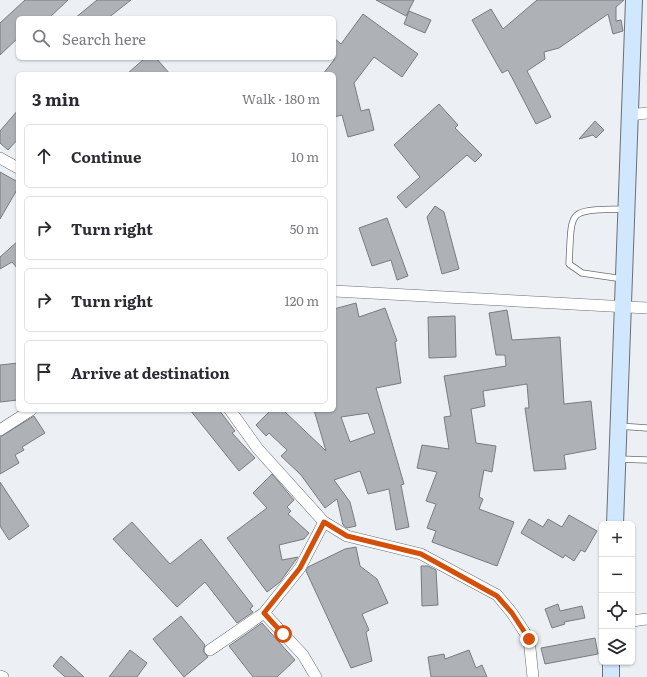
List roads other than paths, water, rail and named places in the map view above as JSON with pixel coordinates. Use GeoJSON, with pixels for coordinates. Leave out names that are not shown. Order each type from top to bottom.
{"type":"FeatureCollection","features":[{"type":"Feature","properties":{"kind":"main road"},"geometry":{"type":"LineString","coordinates":[[615,521],[634,0]]}},
{"type":"Feature","properties":{"kind":"main road"},"geometry":{"type":"LineString","coordinates":[[610,677],[611,665]]}},
{"type":"Feature","properties":{"kind":"street"},"geometry":{"type":"LineString","coordinates":[[630,115],[647,113]]}},
{"type":"Feature","properties":{"kind":"street"},"geometry":{"type":"LineString","coordinates":[[0,158],[16,167]]}},
{"type":"Feature","properties":{"kind":"street"},"geometry":{"type":"LineString","coordinates":[[336,291],[647,308]]}},
{"type":"Feature","properties":{"kind":"street"},"geometry":{"type":"LineString","coordinates":[[0,430],[28,412]]}},
{"type":"Feature","properties":{"kind":"street"},"geometry":{"type":"LineString","coordinates":[[231,412],[258,449],[324,522],[347,536],[421,554],[497,596],[512,613],[529,639],[533,677]]}},
{"type":"Feature","properties":{"kind":"street"},"geometry":{"type":"LineString","coordinates":[[210,650],[264,613],[300,568],[324,522]]}},
{"type":"Feature","properties":{"kind":"street"},"geometry":{"type":"LineString","coordinates":[[264,613],[303,655],[316,677]]}},
{"type":"Feature","properties":{"kind":"street"},"geometry":{"type":"LineString","coordinates":[[635,621],[647,619]]}},
{"type":"Feature","properties":{"kind":"lane"},"geometry":{"type":"LineString","coordinates":[[624,279],[582,273],[569,264],[571,224],[574,216],[582,211],[627,209]]}},
{"type":"Feature","properties":{"kind":"lane"},"geometry":{"type":"LineString","coordinates":[[619,426],[647,428]]}},
{"type":"Feature","properties":{"kind":"lane"},"geometry":{"type":"LineString","coordinates":[[618,459],[647,460]]}}]}
